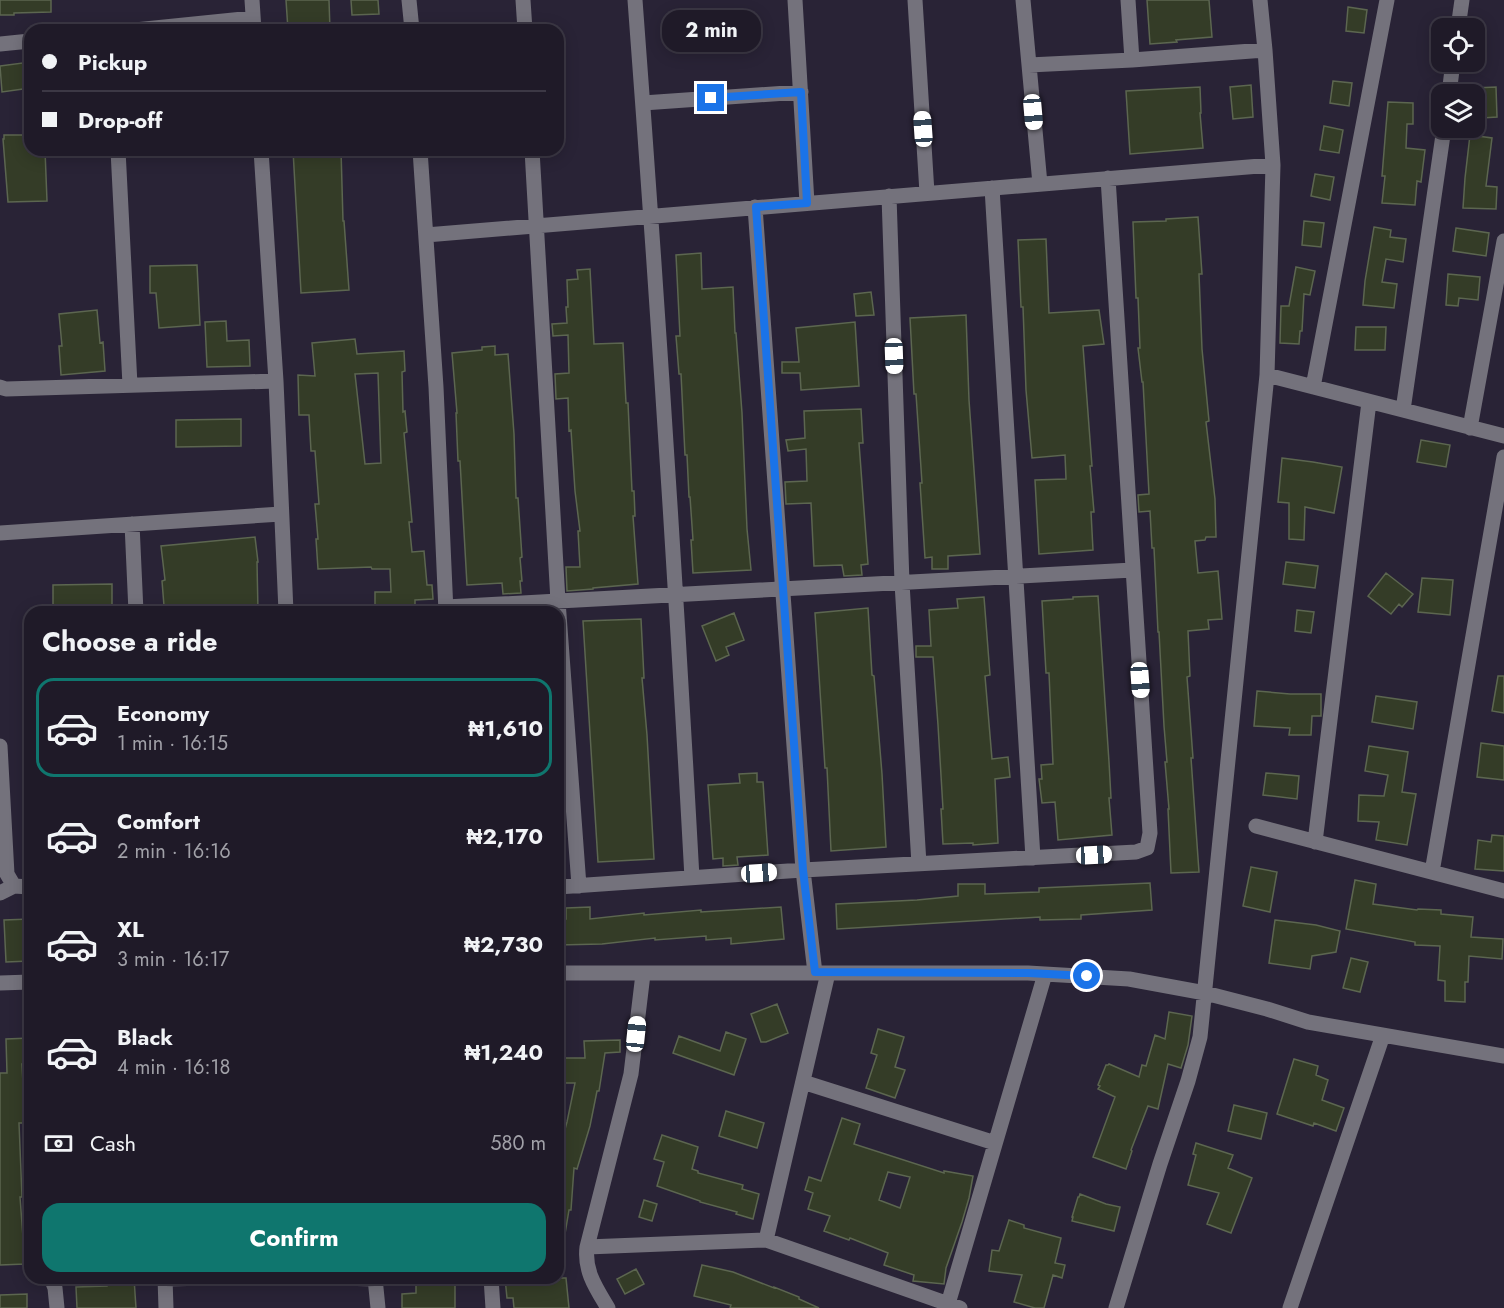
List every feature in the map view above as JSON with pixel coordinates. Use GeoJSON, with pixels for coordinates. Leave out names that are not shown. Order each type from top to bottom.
{"type":"FeatureCollection","features":[{"type":"Feature","properties":{"kind":"street"},"geometry":{"type":"LineString","coordinates":[[252,0],[253,24]]}},
{"type":"Feature","properties":{"kind":"street"},"geometry":{"type":"LineString","coordinates":[[410,0],[412,24]]}},
{"type":"Feature","properties":{"kind":"street"},"geometry":{"type":"LineString","coordinates":[[523,0],[525,24]]}},
{"type":"Feature","properties":{"kind":"street"},"geometry":{"type":"LineString","coordinates":[[635,0],[676,595],[692,878]]}},
{"type":"Feature","properties":{"kind":"street"},"geometry":{"type":"LineString","coordinates":[[795,0],[807,203]]}},
{"type":"Feature","properties":{"kind":"street"},"geometry":{"type":"LineString","coordinates":[[915,0],[927,193]]}},
{"type":"Feature","properties":{"kind":"street"},"geometry":{"type":"LineString","coordinates":[[1023,0],[1040,184]]}},
{"type":"Feature","properties":{"kind":"street"},"geometry":{"type":"LineString","coordinates":[[1128,0],[1132,60]]}},
{"type":"Feature","properties":{"kind":"street"},"geometry":{"type":"LineString","coordinates":[[1116,1308],[1188,1081],[1200,1037],[1205,993],[1267,375],[1273,165],[1260,0]]}},
{"type":"Feature","properties":{"kind":"street"},"geometry":{"type":"LineString","coordinates":[[1313,387],[1387,0]]}},
{"type":"Feature","properties":{"kind":"street"},"geometry":{"type":"LineString","coordinates":[[1459,18],[1462,0]]}},
{"type":"Feature","properties":{"kind":"street"},"geometry":{"type":"LineString","coordinates":[[0,44],[24,41]]}},
{"type":"Feature","properties":{"kind":"street"},"geometry":{"type":"LineString","coordinates":[[1029,65],[1265,50]]}},
{"type":"Feature","properties":{"kind":"street"},"geometry":{"type":"LineString","coordinates":[[643,103],[801,92]]}},
{"type":"Feature","properties":{"kind":"street"},"geometry":{"type":"LineString","coordinates":[[1403,410],[1443,138]]}},
{"type":"Feature","properties":{"kind":"street"},"geometry":{"type":"LineString","coordinates":[[118,156],[130,385]]}},
{"type":"Feature","properties":{"kind":"street"},"geometry":{"type":"LineString","coordinates":[[261,156],[276,381],[286,606]]}},
{"type":"Feature","properties":{"kind":"street"},"geometry":{"type":"LineString","coordinates":[[420,156],[436,387],[446,606]]}},
{"type":"Feature","properties":{"kind":"street"},"geometry":{"type":"LineString","coordinates":[[532,156],[558,606]]}},
{"type":"Feature","properties":{"kind":"street"},"geometry":{"type":"LineString","coordinates":[[426,235],[1273,165]]}},
{"type":"Feature","properties":{"kind":"street"},"geometry":{"type":"LineString","coordinates":[[564,887],[803,870],[1136,852],[1147,848],[1150,833],[1108,178]]}},
{"type":"Feature","properties":{"kind":"street"},"geometry":{"type":"LineString","coordinates":[[992,188],[1033,858]]}},
{"type":"Feature","properties":{"kind":"street"},"geometry":{"type":"LineString","coordinates":[[889,196],[902,583],[919,864]]}},
{"type":"Feature","properties":{"kind":"street"},"geometry":{"type":"LineString","coordinates":[[756,207],[803,870],[822,973],[803,1082],[766,1240]]}},
{"type":"Feature","properties":{"kind":"street"},"geometry":{"type":"LineString","coordinates":[[1470,428],[1504,240]]}},
{"type":"Feature","properties":{"kind":"street"},"geometry":{"type":"LineString","coordinates":[[1267,375],[1504,436]]}},
{"type":"Feature","properties":{"kind":"street"},"geometry":{"type":"LineString","coordinates":[[0,387],[6,389],[276,381]]}},
{"type":"Feature","properties":{"kind":"street"},"geometry":{"type":"LineString","coordinates":[[1315,842],[1370,402]]}},
{"type":"Feature","properties":{"kind":"street"},"geometry":{"type":"LineString","coordinates":[[1432,872],[1504,457]]}},
{"type":"Feature","properties":{"kind":"street"},"geometry":{"type":"LineString","coordinates":[[0,533],[281,514]]}},
{"type":"Feature","properties":{"kind":"street"},"geometry":{"type":"LineString","coordinates":[[132,524],[136,606]]}},
{"type":"Feature","properties":{"kind":"street"},"geometry":{"type":"LineString","coordinates":[[496,606],[1133,570]]}},
{"type":"Feature","properties":{"kind":"street"},"geometry":{"type":"LineString","coordinates":[[564,682],[579,886]]}},
{"type":"Feature","properties":{"kind":"street"},"geometry":{"type":"LineString","coordinates":[[0,746],[7,874],[14,886]]}},
{"type":"Feature","properties":{"kind":"street"},"geometry":{"type":"LineString","coordinates":[[1256,826],[1504,891]]}},
{"type":"Feature","properties":{"kind":"street"},"geometry":{"type":"LineString","coordinates":[[0,893],[14,886],[24,887]]}},
{"type":"Feature","properties":{"kind":"street"},"geometry":{"type":"LineString","coordinates":[[564,974],[1045,974],[1129,979],[1205,993],[1308,1022],[1504,1056]]}},
{"type":"Feature","properties":{"kind":"street"},"geometry":{"type":"LineString","coordinates":[[608,1308],[589,1275],[587,1247],[631,1074],[643,974]]}},
{"type":"Feature","properties":{"kind":"street"},"geometry":{"type":"LineString","coordinates":[[587,1247],[766,1240],[954,1306],[995,1143],[1045,974]]}},
{"type":"Feature","properties":{"kind":"street"},"geometry":{"type":"LineString","coordinates":[[0,983],[24,982]]}},
{"type":"Feature","properties":{"kind":"street"},"geometry":{"type":"LineString","coordinates":[[1290,1308],[1383,1035]]}},
{"type":"Feature","properties":{"kind":"street"},"geometry":{"type":"LineString","coordinates":[[803,1082],[995,1143]]}},
{"type":"Feature","properties":{"kind":"street"},"geometry":{"type":"LineString","coordinates":[[53,1284],[57,1308]]}},
{"type":"Feature","properties":{"kind":"street"},"geometry":{"type":"LineString","coordinates":[[165,1284],[166,1308]]}},
{"type":"Feature","properties":{"kind":"street"},"geometry":{"type":"LineString","coordinates":[[376,1284],[378,1308]]}},
{"type":"Feature","properties":{"kind":"street"},"geometry":{"type":"LineString","coordinates":[[491,1284],[493,1308]]}},
{"type":"Feature","properties":{"kind":"building"},"geometry":{"type":"Polygon","coordinates":[[[0,0],[51,0],[51,12],[0,15],[0,0]]]}},
{"type":"Feature","properties":{"kind":"building"},"geometry":{"type":"Polygon","coordinates":[[[286,0],[329,0],[330,24],[288,24],[286,0]]]}},
{"type":"Feature","properties":{"kind":"building"},"geometry":{"type":"Polygon","coordinates":[[[351,0],[378,0],[379,14],[352,15],[351,0]]]}},
{"type":"Feature","properties":{"kind":"building"},"geometry":{"type":"Polygon","coordinates":[[[1147,0],[1209,0],[1212,37],[1150,44],[1147,0]]]}},
{"type":"Feature","properties":{"kind":"building"},"geometry":{"type":"Polygon","coordinates":[[[1348,7],[1367,10],[1364,33],[1346,31],[1348,7]]]}},
{"type":"Feature","properties":{"kind":"building"},"geometry":{"type":"Polygon","coordinates":[[[24,63],[24,89],[2,92],[0,66],[24,63]]]}},
{"type":"Feature","properties":{"kind":"building"},"geometry":{"type":"Polygon","coordinates":[[[1333,81],[1352,83],[1349,106],[1330,103],[1333,81]]]}},
{"type":"Feature","properties":{"kind":"building"},"geometry":{"type":"Polygon","coordinates":[[[1251,85],[1253,117],[1233,119],[1230,87],[1251,85]]]}},
{"type":"Feature","properties":{"kind":"building"},"geometry":{"type":"Polygon","coordinates":[[[1200,87],[1203,148],[1130,154],[1126,91],[1200,87]]]}},
{"type":"Feature","properties":{"kind":"building"},"geometry":{"type":"Polygon","coordinates":[[[1496,87],[1497,117],[1485,118],[1485,88],[1496,87]]]}},
{"type":"Feature","properties":{"kind":"building"},"geometry":{"type":"Polygon","coordinates":[[[1388,102],[1413,103],[1413,124],[1407,124],[1406,148],[1425,150],[1421,182],[1417,181],[1415,205],[1382,203],[1388,102]]]}},
{"type":"Feature","properties":{"kind":"building"},"geometry":{"type":"Polygon","coordinates":[[[1324,126],[1343,130],[1339,153],[1320,150],[1324,126]]]}},
{"type":"Feature","properties":{"kind":"building"},"geometry":{"type":"Polygon","coordinates":[[[4,135],[24,135],[24,156],[45,156],[47,201],[8,202],[4,135]]]}},
{"type":"Feature","properties":{"kind":"building"},"geometry":{"type":"Polygon","coordinates":[[[1470,138],[1492,138],[1486,186],[1497,187],[1496,209],[1463,208],[1470,138]]]}},
{"type":"Feature","properties":{"kind":"building"},"geometry":{"type":"Polygon","coordinates":[[[293,156],[341,156],[343,221],[349,290],[301,293],[293,156]]]}},
{"type":"Feature","properties":{"kind":"building"},"geometry":{"type":"Polygon","coordinates":[[[1315,174],[1334,177],[1330,200],[1311,196],[1315,174]]]}},
{"type":"Feature","properties":{"kind":"building"},"geometry":{"type":"Polygon","coordinates":[[[1198,217],[1202,274],[1199,274],[1202,349],[1209,421],[1206,422],[1215,499],[1216,537],[1206,537],[1205,540],[1195,541],[1198,573],[1218,571],[1222,619],[1208,620],[1209,629],[1188,631],[1190,676],[1187,677],[1199,872],[1171,873],[1165,762],[1167,762],[1154,548],[1152,548],[1150,511],[1139,512],[1138,495],[1149,494],[1143,382],[1138,348],[1140,348],[1133,222],[1198,217]]]}},
{"type":"Feature","properties":{"kind":"building"},"geometry":{"type":"Polygon","coordinates":[[[1304,221],[1324,223],[1321,247],[1302,245],[1304,221]]]}},
{"type":"Feature","properties":{"kind":"building"},"geometry":{"type":"Polygon","coordinates":[[[1374,227],[1391,230],[1390,237],[1406,239],[1403,262],[1386,259],[1382,282],[1397,284],[1394,308],[1363,305],[1374,227]]]}},
{"type":"Feature","properties":{"kind":"building"},"geometry":{"type":"Polygon","coordinates":[[[1456,228],[1489,233],[1486,256],[1453,251],[1456,228]]]}},
{"type":"Feature","properties":{"kind":"building"},"geometry":{"type":"Polygon","coordinates":[[[1046,239],[1049,313],[1099,310],[1104,344],[1083,346],[1092,466],[1090,466],[1094,512],[1091,512],[1093,550],[1039,554],[1035,480],[1066,479],[1065,455],[1032,458],[1018,240],[1046,239]]]}},
{"type":"Feature","properties":{"kind":"building"},"geometry":{"type":"Polygon","coordinates":[[[701,253],[702,289],[733,287],[751,570],[693,573],[687,455],[685,455],[681,374],[679,374],[676,336],[680,336],[676,255],[701,253]]]}},
{"type":"Feature","properties":{"kind":"building"},"geometry":{"type":"Polygon","coordinates":[[[197,265],[200,325],[159,328],[156,293],[150,293],[150,266],[197,265]]]}},
{"type":"Feature","properties":{"kind":"building"},"geometry":{"type":"Polygon","coordinates":[[[1296,267],[1315,271],[1310,295],[1304,294],[1299,344],[1280,343],[1281,306],[1289,306],[1296,267]]]}},
{"type":"Feature","properties":{"kind":"building"},"geometry":{"type":"Polygon","coordinates":[[[590,269],[594,344],[623,343],[638,584],[567,591],[566,567],[580,567],[578,531],[580,531],[571,430],[569,431],[568,398],[556,399],[555,374],[569,373],[568,335],[553,336],[552,324],[567,323],[567,280],[578,279],[577,270],[590,269]]]}},
{"type":"Feature","properties":{"kind":"building"},"geometry":{"type":"Polygon","coordinates":[[[1448,274],[1480,277],[1478,300],[1459,298],[1458,306],[1446,305],[1448,274]]]}},
{"type":"Feature","properties":{"kind":"building"},"geometry":{"type":"Polygon","coordinates":[[[871,292],[874,315],[856,316],[854,294],[871,292]]]}},
{"type":"Feature","properties":{"kind":"building"},"geometry":{"type":"Polygon","coordinates":[[[97,310],[105,371],[61,375],[59,346],[62,346],[59,314],[97,310]]]}},
{"type":"Feature","properties":{"kind":"building"},"geometry":{"type":"Polygon","coordinates":[[[966,315],[969,400],[980,554],[948,556],[948,569],[932,569],[932,557],[925,558],[910,318],[966,315]]]}},
{"type":"Feature","properties":{"kind":"building"},"geometry":{"type":"Polygon","coordinates":[[[226,321],[227,341],[249,340],[250,366],[207,367],[205,322],[226,321]]]}},
{"type":"Feature","properties":{"kind":"building"},"geometry":{"type":"Polygon","coordinates":[[[855,322],[859,386],[801,390],[800,373],[782,373],[782,362],[799,362],[796,328],[855,322]]]}},
{"type":"Feature","properties":{"kind":"building"},"geometry":{"type":"Polygon","coordinates":[[[1356,327],[1386,327],[1385,350],[1355,350],[1356,327]]]}},
{"type":"Feature","properties":{"kind":"building"},"geometry":{"type":"Polygon","coordinates":[[[355,339],[357,354],[404,351],[403,412],[405,411],[407,432],[404,433],[412,522],[409,522],[412,552],[424,551],[427,585],[432,585],[433,599],[415,600],[415,606],[375,606],[375,592],[391,592],[390,569],[372,569],[371,567],[318,569],[315,504],[319,504],[315,451],[311,451],[309,415],[299,415],[298,375],[315,376],[312,343],[355,339]],[[378,373],[355,374],[365,464],[381,463],[378,373]]]}},
{"type":"Feature","properties":{"kind":"building"},"geometry":{"type":"Polygon","coordinates":[[[495,346],[495,355],[508,354],[516,498],[518,498],[522,557],[520,558],[521,593],[503,594],[502,583],[467,585],[452,353],[482,350],[482,347],[495,346]]]}},
{"type":"Feature","properties":{"kind":"building"},"geometry":{"type":"Polygon","coordinates":[[[861,409],[863,443],[859,443],[868,564],[861,565],[862,575],[844,576],[842,565],[814,566],[811,503],[786,504],[785,482],[807,481],[806,449],[788,451],[786,440],[805,438],[804,411],[861,409]]]}},
{"type":"Feature","properties":{"kind":"building"},"geometry":{"type":"Polygon","coordinates":[[[241,419],[241,446],[176,447],[176,420],[241,419]]]}},
{"type":"Feature","properties":{"kind":"building"},"geometry":{"type":"Polygon","coordinates":[[[1421,440],[1450,445],[1446,467],[1417,462],[1421,440]]]}},
{"type":"Feature","properties":{"kind":"building"},"geometry":{"type":"Polygon","coordinates":[[[1282,458],[1342,467],[1334,513],[1305,507],[1304,540],[1289,539],[1289,503],[1278,502],[1282,458]]]}},
{"type":"Feature","properties":{"kind":"building"},"geometry":{"type":"Polygon","coordinates":[[[255,537],[258,562],[258,606],[164,606],[162,581],[165,580],[161,546],[255,537]]]}},
{"type":"Feature","properties":{"kind":"building"},"geometry":{"type":"Polygon","coordinates":[[[1286,562],[1318,566],[1315,588],[1283,584],[1286,562]]]}},
{"type":"Feature","properties":{"kind":"building"},"geometry":{"type":"Polygon","coordinates":[[[1386,573],[1413,594],[1402,607],[1399,604],[1391,614],[1368,596],[1386,573]]]}},
{"type":"Feature","properties":{"kind":"building"},"geometry":{"type":"Polygon","coordinates":[[[1422,578],[1453,580],[1450,615],[1418,612],[1422,578]]]}},
{"type":"Feature","properties":{"kind":"building"},"geometry":{"type":"Polygon","coordinates":[[[112,584],[112,606],[53,606],[53,585],[112,584]]]}},
{"type":"Feature","properties":{"kind":"building"},"geometry":{"type":"Polygon","coordinates":[[[1098,596],[1112,835],[1058,840],[1055,802],[1042,803],[1039,779],[1042,779],[1041,765],[1053,764],[1049,673],[1046,673],[1042,601],[1098,596]]]}},
{"type":"Feature","properties":{"kind":"building"},"geometry":{"type":"Polygon","coordinates":[[[984,597],[990,675],[985,676],[992,759],[1008,757],[1010,777],[995,779],[998,843],[943,844],[941,809],[943,809],[933,657],[916,657],[916,646],[931,646],[929,610],[958,608],[957,599],[984,597]]]}},
{"type":"Feature","properties":{"kind":"building"},"geometry":{"type":"Polygon","coordinates":[[[868,608],[886,847],[831,851],[815,613],[868,608]]]}},
{"type":"Feature","properties":{"kind":"building"},"geometry":{"type":"Polygon","coordinates":[[[1297,610],[1314,612],[1311,633],[1295,631],[1297,610]]]}},
{"type":"Feature","properties":{"kind":"building"},"geometry":{"type":"Polygon","coordinates":[[[734,613],[744,640],[726,647],[729,655],[716,661],[702,626],[734,613]]]}},
{"type":"Feature","properties":{"kind":"building"},"geometry":{"type":"Polygon","coordinates":[[[641,619],[644,678],[642,678],[654,859],[598,862],[583,621],[641,619]]]}},
{"type":"Feature","properties":{"kind":"building"},"geometry":{"type":"Polygon","coordinates":[[[1498,676],[1504,676],[1504,713],[1492,711],[1498,676]]]}},
{"type":"Feature","properties":{"kind":"building"},"geometry":{"type":"Polygon","coordinates":[[[1257,691],[1321,694],[1321,716],[1312,716],[1311,735],[1289,735],[1290,728],[1254,726],[1257,691]]]}},
{"type":"Feature","properties":{"kind":"building"},"geometry":{"type":"Polygon","coordinates":[[[1376,696],[1417,702],[1413,729],[1372,722],[1376,696]]]}},
{"type":"Feature","properties":{"kind":"building"},"geometry":{"type":"Polygon","coordinates":[[[1481,743],[1504,746],[1504,780],[1477,777],[1481,743]]]}},
{"type":"Feature","properties":{"kind":"building"},"geometry":{"type":"Polygon","coordinates":[[[1369,746],[1408,752],[1402,792],[1416,794],[1407,845],[1376,840],[1379,822],[1358,821],[1359,795],[1384,796],[1388,775],[1365,771],[1369,746]]]}},
{"type":"Feature","properties":{"kind":"building"},"geometry":{"type":"Polygon","coordinates":[[[757,773],[757,782],[763,782],[768,855],[737,857],[738,865],[723,866],[723,858],[713,859],[708,785],[740,783],[739,774],[757,773]]]}},
{"type":"Feature","properties":{"kind":"building"},"geometry":{"type":"Polygon","coordinates":[[[1266,773],[1299,776],[1297,799],[1263,795],[1266,773]]]}},
{"type":"Feature","properties":{"kind":"building"},"geometry":{"type":"Polygon","coordinates":[[[1492,835],[1504,836],[1504,871],[1475,869],[1478,840],[1491,842],[1492,835]]]}},
{"type":"Feature","properties":{"kind":"building"},"geometry":{"type":"Polygon","coordinates":[[[1251,867],[1277,872],[1270,912],[1243,906],[1251,867]]]}},
{"type":"Feature","properties":{"kind":"building"},"geometry":{"type":"Polygon","coordinates":[[[1355,880],[1376,884],[1373,904],[1417,910],[1441,910],[1441,914],[1473,917],[1471,937],[1503,939],[1502,959],[1469,956],[1465,1002],[1445,1001],[1445,981],[1438,980],[1440,946],[1415,945],[1415,942],[1346,929],[1355,880]]]}},
{"type":"Feature","properties":{"kind":"building"},"geometry":{"type":"Polygon","coordinates":[[[1150,883],[1152,910],[1081,915],[1081,919],[1040,920],[1040,917],[837,929],[836,904],[958,896],[958,884],[985,884],[985,894],[1039,892],[1039,888],[1150,883]]]}},
{"type":"Feature","properties":{"kind":"building"},"geometry":{"type":"Polygon","coordinates":[[[590,907],[590,919],[644,913],[644,915],[781,907],[784,939],[731,944],[731,938],[706,940],[706,936],[564,945],[566,908],[590,907]]]}},
{"type":"Feature","properties":{"kind":"building"},"geometry":{"type":"Polygon","coordinates":[[[24,919],[24,961],[6,962],[4,920],[24,919]]]}},
{"type":"Feature","properties":{"kind":"building"},"geometry":{"type":"Polygon","coordinates":[[[1275,920],[1316,925],[1340,931],[1336,952],[1312,956],[1310,969],[1269,963],[1275,920]]]}},
{"type":"Feature","properties":{"kind":"building"},"geometry":{"type":"Polygon","coordinates":[[[1351,958],[1368,962],[1360,992],[1343,988],[1351,958]]]}},
{"type":"Feature","properties":{"kind":"building"},"geometry":{"type":"Polygon","coordinates":[[[777,1004],[788,1033],[761,1042],[751,1014],[777,1004]]]}},
{"type":"Feature","properties":{"kind":"building"},"geometry":{"type":"Polygon","coordinates":[[[1169,1012],[1192,1016],[1188,1045],[1181,1068],[1168,1064],[1158,1109],[1148,1106],[1126,1169],[1093,1157],[1115,1097],[1098,1089],[1106,1065],[1109,1064],[1139,1077],[1142,1065],[1146,1066],[1155,1035],[1165,1039],[1169,1012]]]}},
{"type":"Feature","properties":{"kind":"building"},"geometry":{"type":"Polygon","coordinates":[[[878,1029],[904,1037],[895,1067],[905,1070],[895,1098],[866,1088],[877,1055],[871,1053],[878,1029]]]}},
{"type":"Feature","properties":{"kind":"building"},"geometry":{"type":"Polygon","coordinates":[[[726,1032],[746,1039],[734,1075],[673,1053],[679,1036],[720,1051],[726,1032]]]}},
{"type":"Feature","properties":{"kind":"building"},"geometry":{"type":"Polygon","coordinates":[[[24,1038],[24,1064],[22,1064],[24,1123],[19,1123],[24,1264],[0,1265],[0,1073],[7,1073],[6,1039],[24,1038]]]}},
{"type":"Feature","properties":{"kind":"building"},"geometry":{"type":"Polygon","coordinates":[[[620,1040],[620,1052],[605,1053],[590,1126],[577,1169],[574,1168],[571,1210],[569,1210],[564,1240],[564,1133],[575,1083],[564,1083],[564,1058],[585,1058],[584,1041],[620,1040]]]}},
{"type":"Feature","properties":{"kind":"building"},"geometry":{"type":"Polygon","coordinates":[[[1294,1059],[1318,1066],[1316,1075],[1328,1080],[1322,1100],[1344,1108],[1336,1131],[1277,1114],[1294,1059]]]}},
{"type":"Feature","properties":{"kind":"building"},"geometry":{"type":"Polygon","coordinates":[[[1234,1105],[1267,1113],[1261,1139],[1228,1131],[1234,1105]]]}},
{"type":"Feature","properties":{"kind":"building"},"geometry":{"type":"Polygon","coordinates":[[[726,1111],[764,1123],[757,1148],[719,1136],[726,1111]]]}},
{"type":"Feature","properties":{"kind":"building"},"geometry":{"type":"Polygon","coordinates":[[[842,1118],[860,1124],[854,1144],[944,1173],[944,1171],[973,1176],[962,1222],[946,1268],[944,1284],[913,1281],[914,1275],[884,1265],[888,1253],[850,1238],[849,1240],[824,1231],[830,1216],[808,1209],[813,1193],[805,1190],[809,1177],[821,1181],[842,1118]],[[888,1172],[879,1200],[900,1208],[910,1177],[888,1172]]]}},
{"type":"Feature","properties":{"kind":"building"},"geometry":{"type":"Polygon","coordinates":[[[662,1135],[698,1147],[692,1169],[698,1173],[743,1185],[742,1189],[759,1194],[753,1219],[657,1186],[664,1162],[654,1159],[662,1135]]]}},
{"type":"Feature","properties":{"kind":"building"},"geometry":{"type":"Polygon","coordinates":[[[1196,1143],[1233,1155],[1228,1168],[1252,1178],[1231,1233],[1207,1224],[1219,1193],[1188,1185],[1196,1155],[1193,1154],[1196,1143]]]}},
{"type":"Feature","properties":{"kind":"building"},"geometry":{"type":"Polygon","coordinates":[[[1080,1194],[1120,1207],[1114,1231],[1072,1221],[1080,1194]]]}},
{"type":"Feature","properties":{"kind":"building"},"geometry":{"type":"Polygon","coordinates":[[[644,1200],[657,1204],[652,1221],[639,1217],[644,1200]]]}},
{"type":"Feature","properties":{"kind":"building"},"geometry":{"type":"Polygon","coordinates":[[[1009,1220],[1024,1225],[1024,1228],[1061,1238],[1055,1263],[1065,1265],[1062,1278],[1053,1275],[1044,1308],[1014,1302],[1022,1275],[989,1271],[992,1250],[999,1251],[1009,1220]]]}},
{"type":"Feature","properties":{"kind":"building"},"geometry":{"type":"Polygon","coordinates":[[[702,1265],[733,1272],[774,1287],[819,1308],[730,1308],[731,1305],[694,1296],[702,1265]]]}},
{"type":"Feature","properties":{"kind":"building"},"geometry":{"type":"Polygon","coordinates":[[[636,1269],[644,1284],[625,1294],[617,1279],[636,1269]]]}},
{"type":"Feature","properties":{"kind":"building"},"geometry":{"type":"Polygon","coordinates":[[[564,1278],[566,1278],[569,1308],[514,1308],[513,1298],[507,1298],[506,1284],[564,1284],[564,1278]]]}},
{"type":"Feature","properties":{"kind":"building"},"geometry":{"type":"Polygon","coordinates":[[[107,1284],[134,1284],[136,1308],[77,1308],[76,1287],[107,1286],[107,1284]]]}},
{"type":"Feature","properties":{"kind":"building"},"geometry":{"type":"Polygon","coordinates":[[[416,1284],[455,1284],[455,1308],[402,1308],[402,1294],[416,1293],[416,1284]]]}},
{"type":"Feature","properties":{"kind":"building"},"geometry":{"type":"Polygon","coordinates":[[[27,1294],[27,1308],[0,1308],[0,1295],[27,1294]]]}},
{"type":"Feature","properties":{"kind":"route"},"geometry":{"type":"LineString","coordinates":[[711,98],[801,92],[807,203],[756,207],[803,870],[815,972],[1028,973],[1087,976]]}}]}
